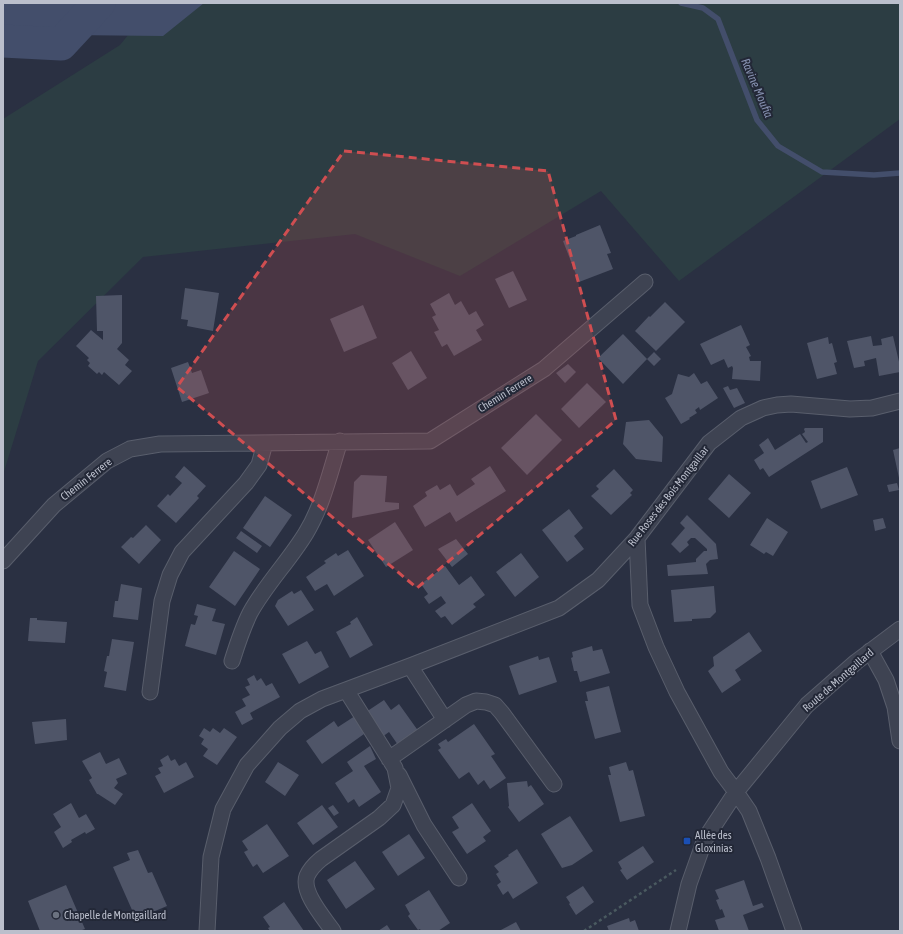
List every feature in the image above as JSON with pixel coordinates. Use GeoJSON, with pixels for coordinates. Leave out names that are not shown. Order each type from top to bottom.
{"type":"FeatureCollection","features":[{"type":"Feature","properties":{"kind":"street","name":"Chemin Ferrere"},"geometry":{"type":"LineString","coordinates":[[3,561],[54,505],[106,461],[130,449],[160,444],[430,441],[544,369],[645,282]]}},
{"type":"Feature","properties":{"kind":"street","name":"Rue Roses des Bois Montgaillar"},"geometry":{"type":"LineString","coordinates":[[207,931],[211,857],[223,809],[247,765],[280,728],[300,711],[322,699],[559,608],[598,580],[637,538],[709,443],[741,418],[763,408],[777,405],[791,404],[850,409],[872,408],[900,401]]}},
{"type":"Feature","properties":{"kind":"street"},"geometry":{"type":"LineString","coordinates":[[232,661],[240,633],[251,612],[290,558],[307,531],[321,501],[340,441]]}},
{"type":"Feature","properties":{"kind":"street"},"geometry":{"type":"LineString","coordinates":[[150,692],[162,601],[170,575],[182,552],[246,483],[259,464],[265,443]]}},
{"type":"Feature","properties":{"kind":"street"},"geometry":{"type":"LineString","coordinates":[[637,538],[640,605],[656,648],[677,692],[721,772],[749,811],[768,858],[794,931]]}},
{"type":"Feature","properties":{"kind":"street","name":"Route de Montgaillard"},"geometry":{"type":"LineString","coordinates":[[678,931],[689,884],[705,839],[736,792],[807,705],[856,662],[900,629]]}},
{"type":"Feature","properties":{"kind":"street"},"geometry":{"type":"LineString","coordinates":[[870,651],[886,680],[895,707],[900,742]]}},
{"type":"Feature","properties":{"kind":"street"},"geometry":{"type":"LineString","coordinates":[[410,666],[445,720]]}},
{"type":"Feature","properties":{"kind":"street"},"geometry":{"type":"LineString","coordinates":[[346,690],[392,764],[424,824],[459,878]]}},
{"type":"Feature","properties":{"kind":"street"},"geometry":{"type":"LineString","coordinates":[[392,764],[445,720],[466,705],[476,701],[486,702],[495,705],[554,784]]}},
{"type":"Feature","properties":{"kind":"street"},"geometry":{"type":"LineString","coordinates":[[333,931],[310,898],[306,886],[307,876],[312,867],[321,859],[379,818],[393,805],[399,788],[392,764]]}},
{"type":"Feature","properties":{"kind":"path"},"geometry":{"type":"LineString","coordinates":[[584,931],[680,867]]}},
{"type":"Feature","properties":{"kind":"highlighted area"},"geometry":{"type":"Polygon","coordinates":[[[344,151],[548,171],[616,420],[417,588],[177,387],[344,151]]]}},
{"type":"Feature","properties":{"kind":"shaded area"},"geometry":{"type":"Polygon","coordinates":[[[154,3],[900,3],[900,119],[679,281],[601,191],[460,276],[355,234],[143,257],[38,361],[3,475],[3,119],[120,45],[154,3]]]}},
{"type":"Feature","properties":{"kind":"water"},"geometry":{"type":"Polygon","coordinates":[[[3,3],[204,3],[163,36],[68,35],[3,46],[3,3]]]}},
{"type":"Feature","properties":{"kind":"building"},"geometry":{"type":"Polygon","coordinates":[[[600,225],[611,253],[607,254],[613,269],[579,282],[563,241],[600,225]]]}},
{"type":"Feature","properties":{"kind":"building"},"geometry":{"type":"Polygon","coordinates":[[[513,271],[527,300],[509,308],[495,279],[513,271]]]}},
{"type":"Feature","properties":{"kind":"building"},"geometry":{"type":"Polygon","coordinates":[[[185,288],[219,293],[213,331],[187,326],[188,320],[181,319],[185,288]]]}},
{"type":"Feature","properties":{"kind":"building"},"geometry":{"type":"Polygon","coordinates":[[[449,293],[455,305],[461,301],[469,315],[476,311],[484,325],[476,330],[482,340],[454,356],[447,344],[442,347],[434,332],[439,330],[432,317],[436,315],[430,304],[449,293]]]}},
{"type":"Feature","properties":{"kind":"building"},"geometry":{"type":"Polygon","coordinates":[[[122,295],[122,343],[117,349],[129,360],[125,365],[132,371],[119,385],[104,372],[102,375],[99,372],[97,374],[88,366],[90,363],[87,360],[89,358],[76,346],[91,330],[103,340],[103,331],[97,331],[96,296],[122,295]]]}},
{"type":"Feature","properties":{"kind":"building"},"geometry":{"type":"Polygon","coordinates":[[[665,302],[685,322],[656,351],[635,331],[665,302]]]}},
{"type":"Feature","properties":{"kind":"building"},"geometry":{"type":"Polygon","coordinates":[[[363,305],[377,338],[344,352],[330,319],[363,305]]]}},
{"type":"Feature","properties":{"kind":"building"},"geometry":{"type":"Polygon","coordinates":[[[741,325],[750,345],[746,347],[751,356],[749,357],[750,361],[761,361],[760,381],[732,379],[732,366],[728,368],[724,359],[711,365],[700,344],[741,325]]]}},
{"type":"Feature","properties":{"kind":"building"},"geometry":{"type":"Polygon","coordinates":[[[623,334],[647,359],[623,384],[598,358],[623,334]]]}},
{"type":"Feature","properties":{"kind":"building"},"geometry":{"type":"Polygon","coordinates":[[[871,336],[873,346],[882,345],[881,339],[893,336],[900,372],[879,376],[876,358],[864,361],[865,366],[854,368],[847,341],[871,336]]]}},
{"type":"Feature","properties":{"kind":"building"},"geometry":{"type":"Polygon","coordinates":[[[828,337],[829,344],[832,343],[837,362],[834,363],[837,374],[817,379],[807,343],[828,337]]]}},
{"type":"Feature","properties":{"kind":"building"},"geometry":{"type":"Polygon","coordinates":[[[411,351],[427,378],[408,390],[392,363],[411,351]]]}},
{"type":"Feature","properties":{"kind":"building"},"geometry":{"type":"Polygon","coordinates":[[[654,352],[661,359],[654,366],[647,359],[654,352]]]}},
{"type":"Feature","properties":{"kind":"building"},"geometry":{"type":"Polygon","coordinates":[[[188,362],[192,373],[201,370],[209,393],[182,402],[171,368],[188,362]]]}},
{"type":"Feature","properties":{"kind":"building"},"geometry":{"type":"Polygon","coordinates":[[[568,364],[576,372],[565,383],[556,373],[568,364]]]}},
{"type":"Feature","properties":{"kind":"building"},"geometry":{"type":"Polygon","coordinates":[[[694,373],[701,384],[707,381],[718,398],[700,410],[699,407],[695,410],[697,413],[681,424],[665,398],[672,394],[678,374],[689,377],[694,373]]]}},
{"type":"Feature","properties":{"kind":"building"},"geometry":{"type":"Polygon","coordinates":[[[587,383],[606,402],[579,428],[561,409],[587,383]]]}},
{"type":"Feature","properties":{"kind":"building"},"geometry":{"type":"Polygon","coordinates":[[[728,386],[730,390],[737,388],[745,403],[734,408],[723,388],[728,386]]]}},
{"type":"Feature","properties":{"kind":"building"},"geometry":{"type":"Polygon","coordinates":[[[536,414],[562,440],[527,475],[501,448],[536,414]]]}},
{"type":"Feature","properties":{"kind":"building"},"geometry":{"type":"Polygon","coordinates":[[[649,420],[663,437],[662,462],[636,459],[623,444],[626,422],[649,420]]]}},
{"type":"Feature","properties":{"kind":"building"},"geometry":{"type":"Polygon","coordinates":[[[805,428],[823,428],[823,442],[769,477],[763,468],[760,470],[754,460],[764,453],[759,445],[768,438],[775,450],[800,434],[806,443],[808,442],[802,434],[805,432],[805,428]]]}},
{"type":"Feature","properties":{"kind":"building"},"geometry":{"type":"Polygon","coordinates":[[[900,448],[900,478],[899,478],[893,450],[900,448]]]}},
{"type":"Feature","properties":{"kind":"building"},"geometry":{"type":"Polygon","coordinates":[[[184,466],[206,486],[197,496],[199,498],[176,523],[157,506],[168,494],[170,496],[182,483],[175,477],[184,466]]]}},
{"type":"Feature","properties":{"kind":"building"},"geometry":{"type":"Polygon","coordinates":[[[490,466],[506,491],[456,522],[450,512],[425,527],[413,506],[427,496],[425,492],[437,485],[440,490],[450,484],[457,496],[475,484],[471,479],[490,466]]]}},
{"type":"Feature","properties":{"kind":"building"},"geometry":{"type":"Polygon","coordinates":[[[847,467],[858,495],[821,509],[811,481],[847,467]]]}},
{"type":"Feature","properties":{"kind":"building"},"geometry":{"type":"Polygon","coordinates":[[[614,469],[633,490],[630,493],[632,495],[611,515],[591,496],[599,489],[596,486],[614,469]]]}},
{"type":"Feature","properties":{"kind":"building"},"geometry":{"type":"Polygon","coordinates":[[[729,474],[751,493],[729,518],[708,499],[729,474]]]}},
{"type":"Feature","properties":{"kind":"building"},"geometry":{"type":"Polygon","coordinates":[[[361,475],[387,476],[385,502],[399,503],[399,509],[352,518],[354,482],[361,475]]]}},
{"type":"Feature","properties":{"kind":"building"},"geometry":{"type":"Polygon","coordinates":[[[897,483],[899,490],[889,492],[887,485],[897,483]]]}},
{"type":"Feature","properties":{"kind":"building"},"geometry":{"type":"Polygon","coordinates":[[[265,496],[292,515],[270,547],[243,528],[265,496]]]}},
{"type":"Feature","properties":{"kind":"building"},"geometry":{"type":"Polygon","coordinates":[[[569,509],[583,528],[574,536],[584,549],[567,562],[542,530],[569,509]]]}},
{"type":"Feature","properties":{"kind":"building"},"geometry":{"type":"Polygon","coordinates":[[[687,515],[716,544],[718,559],[710,560],[706,564],[708,574],[668,576],[667,565],[696,562],[696,559],[704,551],[707,551],[707,549],[695,538],[691,538],[687,542],[689,545],[680,553],[671,544],[685,528],[680,523],[687,515]]]}},
{"type":"Feature","properties":{"kind":"building"},"geometry":{"type":"Polygon","coordinates":[[[767,518],[788,532],[773,556],[766,552],[764,554],[750,545],[767,518]]]}},
{"type":"Feature","properties":{"kind":"building"},"geometry":{"type":"Polygon","coordinates":[[[883,518],[886,528],[875,531],[873,520],[883,518]]]}},
{"type":"Feature","properties":{"kind":"building"},"geometry":{"type":"Polygon","coordinates":[[[395,522],[413,550],[386,567],[368,540],[395,522]]]}},
{"type":"Feature","properties":{"kind":"building"},"geometry":{"type":"Polygon","coordinates":[[[146,525],[161,540],[139,564],[121,547],[146,525]]]}},
{"type":"Feature","properties":{"kind":"building"},"geometry":{"type":"Polygon","coordinates":[[[241,531],[262,546],[257,553],[236,538],[241,531]]]}},
{"type":"Feature","properties":{"kind":"building"},"geometry":{"type":"Polygon","coordinates":[[[456,539],[468,554],[452,567],[438,549],[456,539]]]}},
{"type":"Feature","properties":{"kind":"building"},"geometry":{"type":"Polygon","coordinates":[[[348,550],[364,576],[334,596],[327,584],[315,591],[306,577],[326,563],[324,561],[336,553],[338,556],[348,550]]]}},
{"type":"Feature","properties":{"kind":"building"},"geometry":{"type":"Polygon","coordinates":[[[234,551],[260,569],[235,606],[209,587],[234,551]]]}},
{"type":"Feature","properties":{"kind":"building"},"geometry":{"type":"Polygon","coordinates":[[[521,553],[539,577],[515,597],[496,572],[521,553]]]}},
{"type":"Feature","properties":{"kind":"building"},"geometry":{"type":"Polygon","coordinates":[[[445,566],[459,585],[471,576],[485,595],[473,604],[476,607],[452,625],[445,616],[441,618],[435,611],[446,603],[441,596],[429,604],[424,597],[428,594],[421,584],[445,566]]]}},
{"type":"Feature","properties":{"kind":"building"},"geometry":{"type":"Polygon","coordinates":[[[121,584],[142,588],[138,620],[113,617],[115,601],[118,601],[121,584]]]}},
{"type":"Feature","properties":{"kind":"building"},"geometry":{"type":"Polygon","coordinates":[[[714,586],[716,612],[710,618],[674,622],[671,590],[714,586]]]}},
{"type":"Feature","properties":{"kind":"building"},"geometry":{"type":"Polygon","coordinates":[[[301,590],[314,610],[288,626],[275,606],[278,600],[292,591],[294,594],[301,590]]]}},
{"type":"Feature","properties":{"kind":"building"},"geometry":{"type":"Polygon","coordinates":[[[197,604],[216,609],[212,621],[225,624],[216,655],[185,646],[191,624],[195,625],[198,616],[194,615],[197,604]]]}},
{"type":"Feature","properties":{"kind":"building"},"geometry":{"type":"Polygon","coordinates":[[[357,617],[373,645],[350,658],[336,632],[351,624],[350,622],[357,617]]]}},
{"type":"Feature","properties":{"kind":"building"},"geometry":{"type":"Polygon","coordinates":[[[30,618],[37,618],[37,620],[67,622],[65,643],[28,641],[30,618]]]}},
{"type":"Feature","properties":{"kind":"building"},"geometry":{"type":"Polygon","coordinates":[[[749,632],[762,651],[735,670],[741,680],[722,693],[708,671],[714,666],[713,657],[749,632]]]}},
{"type":"Feature","properties":{"kind":"building"},"geometry":{"type":"Polygon","coordinates":[[[112,639],[134,642],[126,691],[104,687],[107,672],[104,671],[107,656],[109,656],[112,639]]]}},
{"type":"Feature","properties":{"kind":"building"},"geometry":{"type":"Polygon","coordinates":[[[307,641],[315,654],[321,651],[329,667],[299,684],[282,654],[307,641]]]}},
{"type":"Feature","properties":{"kind":"building"},"geometry":{"type":"Polygon","coordinates":[[[592,646],[593,651],[602,649],[610,673],[580,682],[577,671],[574,671],[571,658],[573,657],[572,652],[592,646]]]}},
{"type":"Feature","properties":{"kind":"building"},"geometry":{"type":"Polygon","coordinates":[[[538,656],[539,660],[549,657],[557,682],[519,695],[509,666],[538,656]]]}},
{"type":"Feature","properties":{"kind":"building"},"geometry":{"type":"Polygon","coordinates":[[[254,675],[257,681],[261,678],[266,686],[272,683],[280,697],[250,713],[253,719],[242,725],[235,712],[246,706],[242,699],[250,695],[245,687],[250,685],[247,679],[254,675]]]}},
{"type":"Feature","properties":{"kind":"building"},"geometry":{"type":"Polygon","coordinates":[[[609,686],[621,732],[595,739],[585,701],[588,701],[586,692],[609,686]]]}},
{"type":"Feature","properties":{"kind":"building"},"geometry":{"type":"Polygon","coordinates":[[[384,700],[391,710],[399,704],[419,732],[398,745],[389,732],[382,737],[366,712],[384,700]]]}},
{"type":"Feature","properties":{"kind":"building"},"geometry":{"type":"Polygon","coordinates":[[[355,716],[364,734],[322,764],[306,741],[334,721],[338,727],[355,716]]]}},
{"type":"Feature","properties":{"kind":"building"},"geometry":{"type":"Polygon","coordinates":[[[66,719],[67,740],[35,744],[32,722],[66,719]]]}},
{"type":"Feature","properties":{"kind":"building"},"geometry":{"type":"Polygon","coordinates":[[[474,724],[495,754],[491,756],[506,778],[490,789],[484,780],[478,785],[469,772],[459,779],[438,750],[441,748],[438,744],[446,739],[448,742],[474,724]]]}},
{"type":"Feature","properties":{"kind":"building"},"geometry":{"type":"Polygon","coordinates":[[[204,728],[210,732],[213,728],[220,733],[224,728],[237,737],[217,765],[203,756],[208,749],[201,744],[204,739],[199,736],[204,728]]]}},
{"type":"Feature","properties":{"kind":"building"},"geometry":{"type":"Polygon","coordinates":[[[370,746],[376,759],[364,766],[381,792],[359,807],[354,799],[348,803],[335,783],[353,771],[347,762],[370,746]]]}},
{"type":"Feature","properties":{"kind":"building"},"geometry":{"type":"Polygon","coordinates":[[[100,752],[106,764],[119,758],[127,774],[116,779],[118,783],[114,788],[123,794],[115,805],[97,794],[89,780],[92,778],[82,761],[100,752]]]}},
{"type":"Feature","properties":{"kind":"building"},"geometry":{"type":"Polygon","coordinates":[[[168,755],[171,761],[175,759],[179,766],[186,762],[194,777],[164,793],[155,776],[161,773],[158,768],[163,766],[160,760],[168,755]]]}},
{"type":"Feature","properties":{"kind":"building"},"geometry":{"type":"Polygon","coordinates":[[[278,762],[299,775],[285,796],[265,782],[278,762]]]}},
{"type":"Feature","properties":{"kind":"building"},"geometry":{"type":"Polygon","coordinates":[[[626,762],[629,771],[633,770],[645,816],[620,822],[608,775],[611,775],[609,767],[626,762]]]}},
{"type":"Feature","properties":{"kind":"building"},"geometry":{"type":"Polygon","coordinates":[[[527,781],[528,787],[531,785],[544,804],[519,822],[508,807],[507,783],[527,781]]]}},
{"type":"Feature","properties":{"kind":"building"},"geometry":{"type":"Polygon","coordinates":[[[71,803],[79,818],[86,814],[95,829],[86,834],[85,832],[71,840],[72,842],[63,848],[54,832],[61,827],[53,814],[71,803]]]}},
{"type":"Feature","properties":{"kind":"building"},"geometry":{"type":"Polygon","coordinates":[[[472,803],[491,831],[483,837],[486,841],[467,854],[452,832],[459,828],[452,817],[472,803]]]}},
{"type":"Feature","properties":{"kind":"building"},"geometry":{"type":"Polygon","coordinates":[[[322,805],[338,827],[313,845],[297,823],[322,805]]]}},
{"type":"Feature","properties":{"kind":"building"},"geometry":{"type":"Polygon","coordinates":[[[333,805],[339,813],[334,816],[328,808],[333,805]]]}},
{"type":"Feature","properties":{"kind":"building"},"geometry":{"type":"Polygon","coordinates":[[[570,816],[593,851],[572,865],[562,868],[541,834],[570,816]]]}},
{"type":"Feature","properties":{"kind":"building"},"geometry":{"type":"Polygon","coordinates":[[[267,824],[289,856],[263,873],[257,864],[253,867],[244,852],[248,850],[242,841],[267,824]]]}},
{"type":"Feature","properties":{"kind":"building"},"geometry":{"type":"Polygon","coordinates":[[[409,834],[425,858],[398,876],[382,852],[409,834]]]}},
{"type":"Feature","properties":{"kind":"building"},"geometry":{"type":"Polygon","coordinates":[[[643,846],[654,862],[627,880],[620,870],[622,869],[618,862],[643,846]]]}},
{"type":"Feature","properties":{"kind":"building"},"geometry":{"type":"Polygon","coordinates":[[[517,849],[538,883],[513,899],[508,891],[503,895],[497,885],[501,882],[496,874],[499,872],[494,866],[517,849]]]}},
{"type":"Feature","properties":{"kind":"building"},"geometry":{"type":"Polygon","coordinates":[[[138,850],[148,873],[152,872],[167,906],[136,919],[113,867],[130,860],[127,853],[138,850]]]}},
{"type":"Feature","properties":{"kind":"building"},"geometry":{"type":"Polygon","coordinates":[[[355,861],[375,889],[346,909],[327,880],[355,861]]]}},
{"type":"Feature","properties":{"kind":"building"},"geometry":{"type":"Polygon","coordinates":[[[744,880],[753,906],[762,903],[764,907],[743,915],[749,931],[719,931],[715,920],[725,917],[716,900],[719,899],[715,890],[744,880]]]}},
{"type":"Feature","properties":{"kind":"building","name":"Chapelle de Montgaillard"},"geometry":{"type":"Polygon","coordinates":[[[66,885],[85,929],[79,931],[40,931],[28,901],[66,885]]]}},
{"type":"Feature","properties":{"kind":"building"},"geometry":{"type":"Polygon","coordinates":[[[583,886],[594,902],[576,915],[566,897],[583,886]]]}},
{"type":"Feature","properties":{"kind":"building"},"geometry":{"type":"Polygon","coordinates":[[[429,890],[450,923],[438,931],[418,930],[408,916],[410,914],[405,905],[429,890]]]}},
{"type":"Feature","properties":{"kind":"building"},"geometry":{"type":"Polygon","coordinates":[[[284,902],[304,931],[270,931],[268,928],[270,927],[263,917],[284,902]]]}},
{"type":"Feature","properties":{"kind":"building"},"geometry":{"type":"Polygon","coordinates":[[[629,918],[630,922],[635,920],[639,931],[609,931],[607,926],[629,918]]]}},
{"type":"Feature","properties":{"kind":"building"},"geometry":{"type":"Polygon","coordinates":[[[516,922],[521,931],[499,931],[516,922]]]}},
{"type":"Feature","properties":{"kind":"building"},"geometry":{"type":"Polygon","coordinates":[[[387,925],[391,931],[378,931],[387,925]]]}},
{"type":"Feature","properties":{"kind":"waterway"},"geometry":{"type":"LineString","coordinates":[[3,41],[61,44],[99,3]]}},
{"type":"Feature","properties":{"kind":"waterway","name":"Ravine Moufia"},"geometry":{"type":"LineString","coordinates":[[681,3],[703,8],[718,19],[757,120],[778,146],[822,172],[874,175],[900,173]]}},
{"type":"Feature","properties":{"kind":"place","name":"Allée des Gloxinias"},"geometry":{"type":"Point","coordinates":[687,841]}},
{"type":"Feature","properties":{"kind":"place","name":"Chapelle de Montgaillard"},"geometry":{"type":"Point","coordinates":[56,915]}}]}
